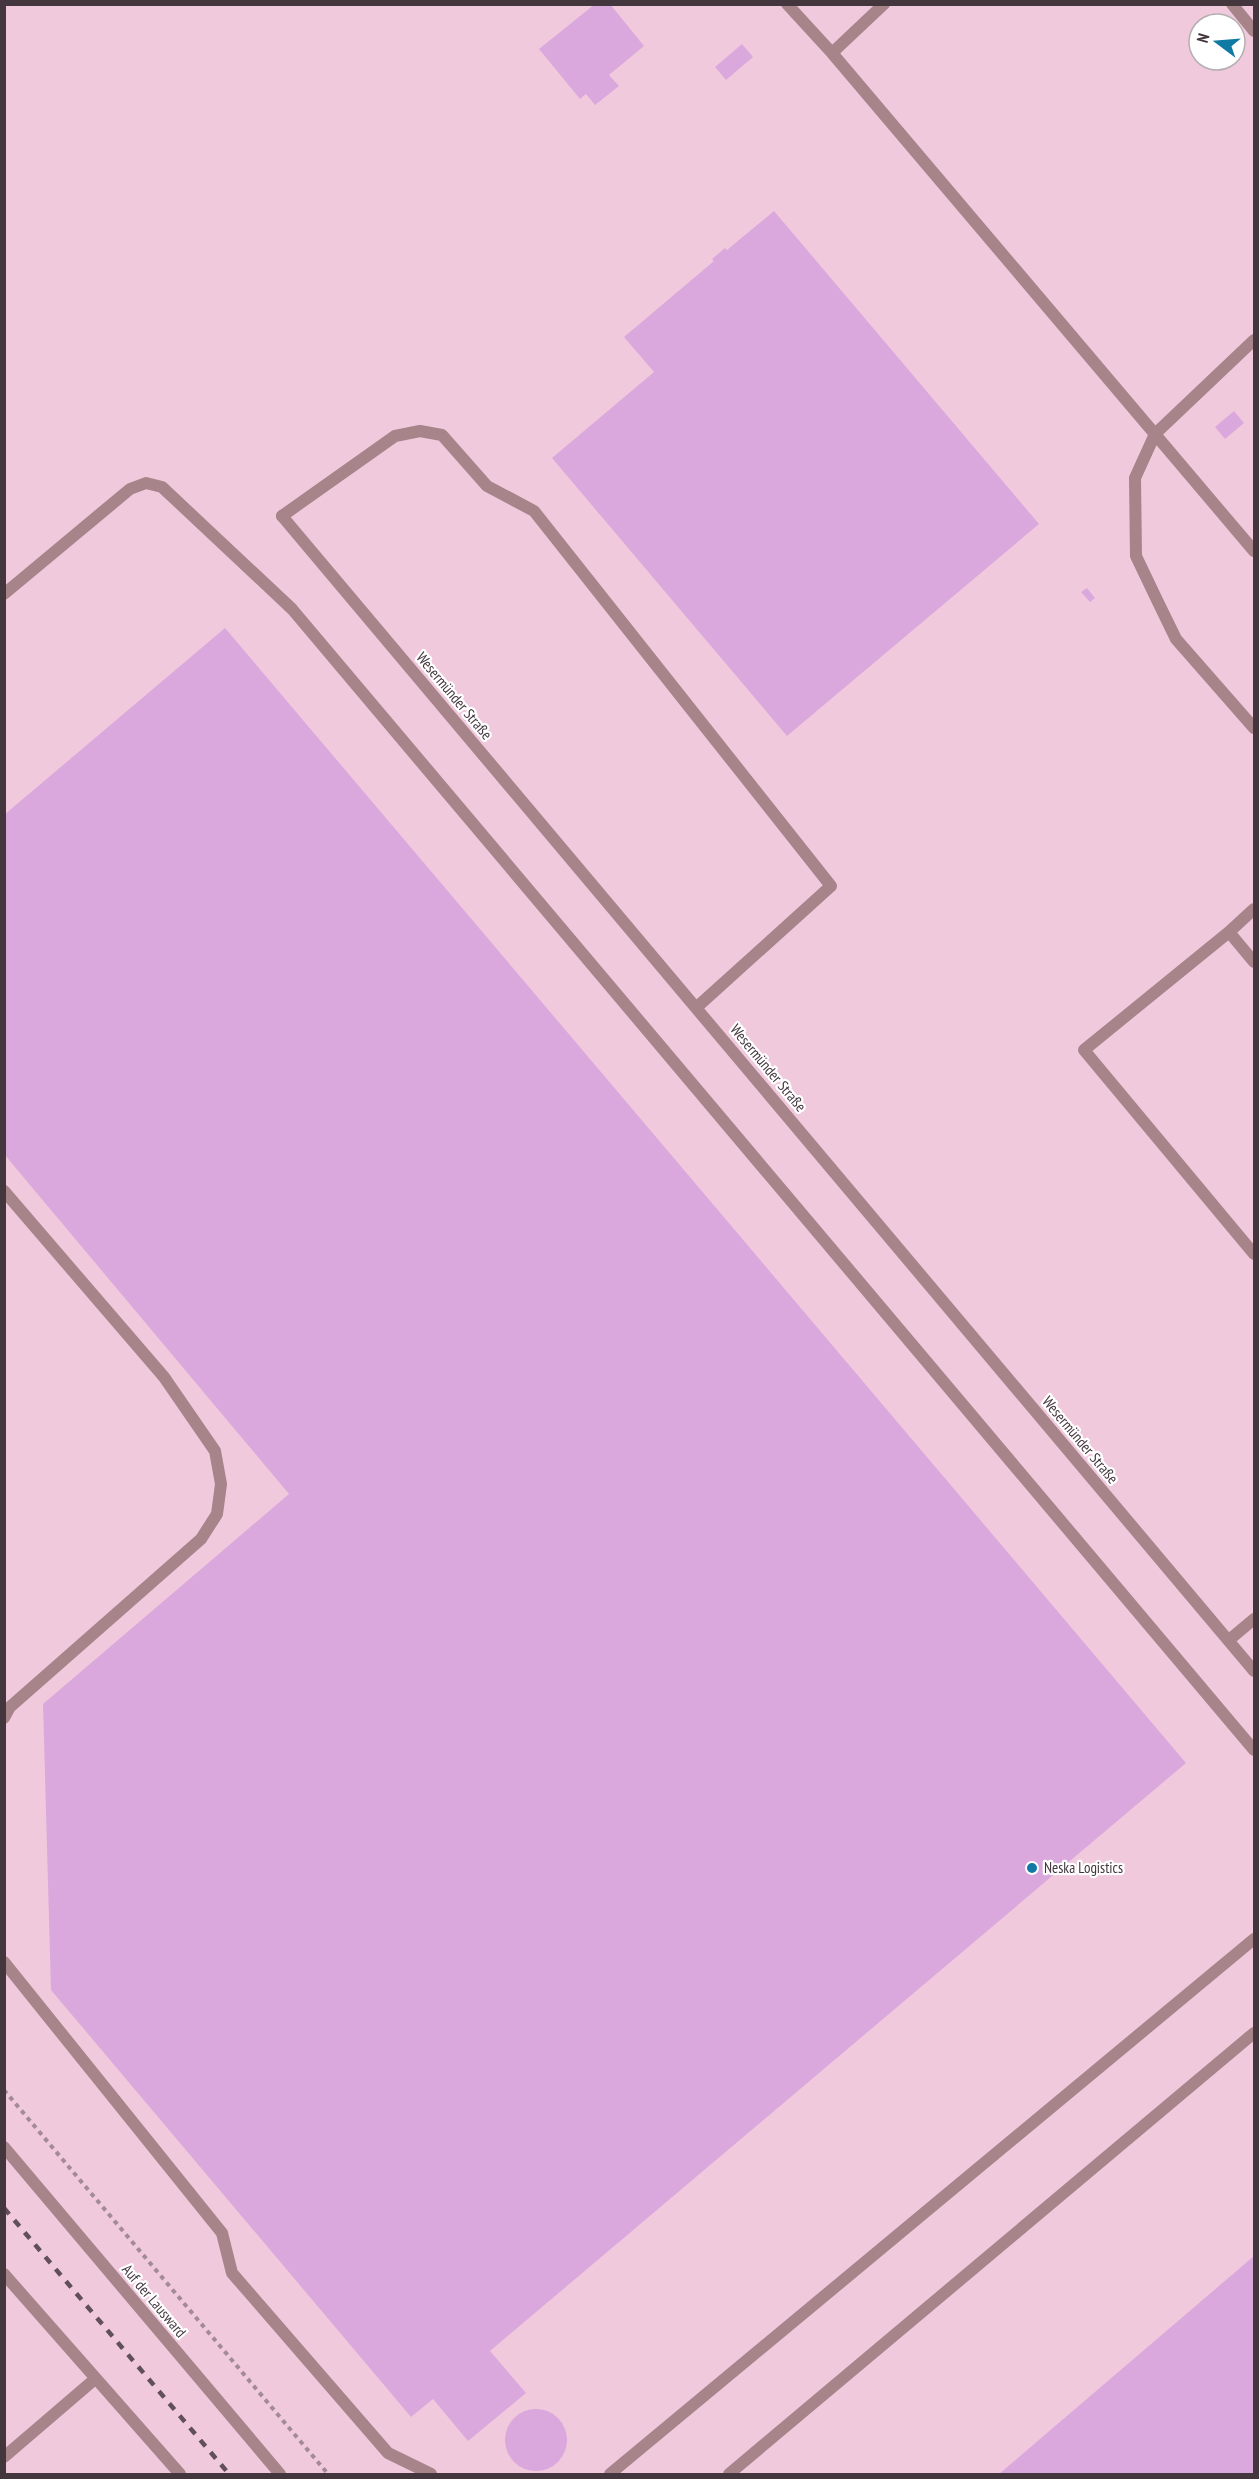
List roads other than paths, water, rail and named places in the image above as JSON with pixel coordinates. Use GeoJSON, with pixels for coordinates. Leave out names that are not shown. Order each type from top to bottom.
{"type":"FeatureCollection","features":[{"type":"Feature","properties":{"kind":"street"},"geometry":{"type":"LineString","coordinates":[[787,4],[832,53],[1254,551]]}},
{"type":"Feature","properties":{"kind":"street"},"geometry":{"type":"LineString","coordinates":[[832,53],[884,4]]}},
{"type":"Feature","properties":{"kind":"street"},"geometry":{"type":"LineString","coordinates":[[1232,4],[1254,31]]}},
{"type":"Feature","properties":{"kind":"street"},"geometry":{"type":"LineString","coordinates":[[1254,340],[1155,434],[1135,478],[1136,556],[1176,639],[1254,728]]}},
{"type":"Feature","properties":{"kind":"street","name":"Wesermünder Straße"},"geometry":{"type":"LineString","coordinates":[[697,1007],[831,886],[534,511],[487,486],[442,435],[420,430],[395,436],[282,516],[1254,1671]]}},
{"type":"Feature","properties":{"kind":"street"},"geometry":{"type":"LineString","coordinates":[[4,594],[130,489],[146,483],[162,487],[292,609],[1254,1750]]}},
{"type":"Feature","properties":{"kind":"street"},"geometry":{"type":"LineString","coordinates":[[1254,909],[1084,1050],[1254,1254]]}},
{"type":"Feature","properties":{"kind":"street"},"geometry":{"type":"LineString","coordinates":[[1229,932],[1254,962]]}},
{"type":"Feature","properties":{"kind":"street"},"geometry":{"type":"LineString","coordinates":[[4,1191],[164,1377],[215,1451],[221,1484],[217,1514],[201,1539],[10,1707],[4,1718]]}},
{"type":"Feature","properties":{"kind":"street"},"geometry":{"type":"LineString","coordinates":[[1229,1640],[1254,1619]]}},
{"type":"Feature","properties":{"kind":"street"},"geometry":{"type":"LineString","coordinates":[[610,2475],[1254,1939]]}},
{"type":"Feature","properties":{"kind":"street"},"geometry":{"type":"LineString","coordinates":[[4,1962],[222,2233],[232,2273],[388,2453],[431,2475]]}},
{"type":"Feature","properties":{"kind":"street"},"geometry":{"type":"LineString","coordinates":[[729,2475],[1254,2033]]}},
{"type":"Feature","properties":{"kind":"street","name":"Auf der Lausward"},"geometry":{"type":"LineString","coordinates":[[4,2147],[280,2475]]}},
{"type":"Feature","properties":{"kind":"street"},"geometry":{"type":"LineString","coordinates":[[4,2274],[180,2475]]}},
{"type":"Feature","properties":{"kind":"street"},"geometry":{"type":"LineString","coordinates":[[4,2457],[95,2379]]}},
{"type":"Feature","properties":{"kind":"railway"},"geometry":{"type":"LineString","coordinates":[[4,2208],[229,2474]]}},
{"type":"Feature","properties":{"kind":"place","name":"Neska Logistics"},"geometry":{"type":"Point","coordinates":[1032,1868]}}]}
